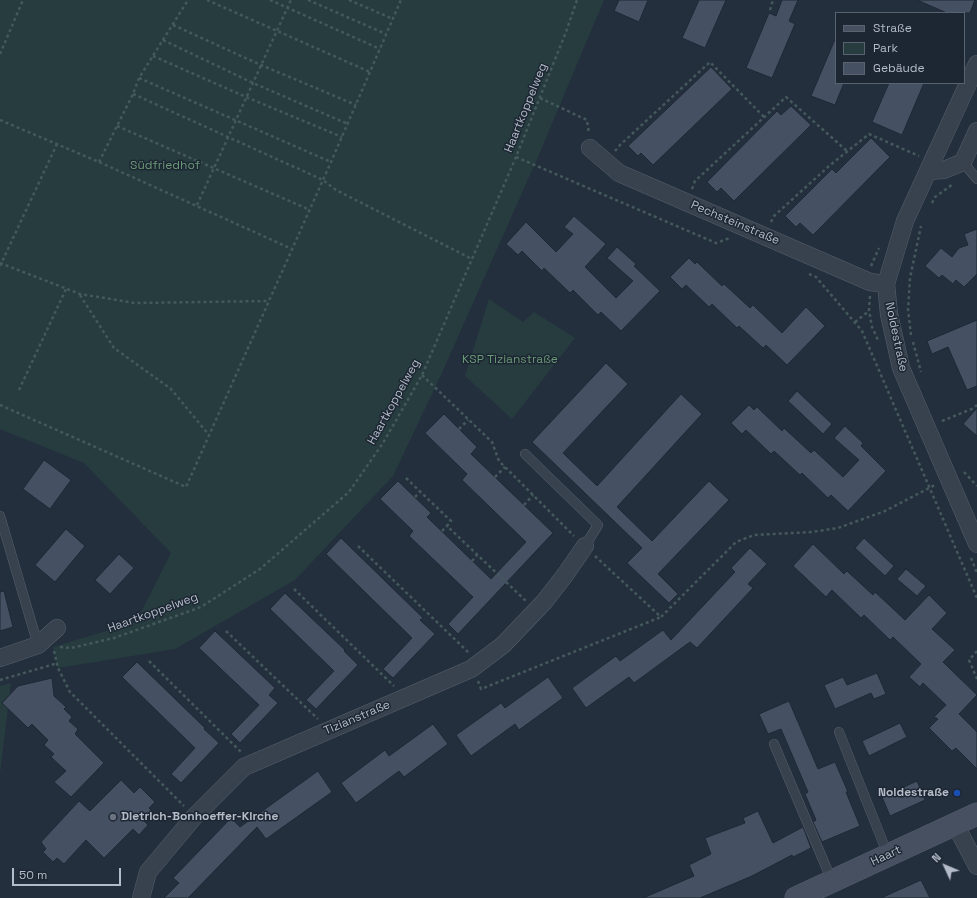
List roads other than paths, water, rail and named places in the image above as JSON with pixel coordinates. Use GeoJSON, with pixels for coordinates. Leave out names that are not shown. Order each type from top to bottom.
{"type":"FeatureCollection","features":[{"type":"Feature","properties":{"kind":"main road","name":"Haart"},"geometry":{"type":"LineString","coordinates":[[796,898],[977,814]]}},
{"type":"Feature","properties":{"kind":"street","name":"Noldestraße"},"geometry":{"type":"LineString","coordinates":[[977,64],[905,221],[886,284],[889,314],[901,368],[956,475],[971,513],[977,544]]}},
{"type":"Feature","properties":{"kind":"street"},"geometry":{"type":"LineString","coordinates":[[930,166],[944,170],[970,171],[977,131]]}},
{"type":"Feature","properties":{"kind":"street","name":"Pechsteinstraße"},"geometry":{"type":"LineString","coordinates":[[590,148],[619,173],[870,282],[886,284]]}},
{"type":"Feature","properties":{"kind":"street","name":"Tizianstraße"},"geometry":{"type":"LineString","coordinates":[[141,898],[148,872],[194,816],[244,767],[475,666],[503,645],[536,610],[565,576],[585,546]]}},
{"type":"Feature","properties":{"kind":"street"},"geometry":{"type":"LineString","coordinates":[[0,658],[45,646],[56,628]]}},
{"type":"Feature","properties":{"kind":"street"},"geometry":{"type":"LineString","coordinates":[[955,824],[977,866]]}},
{"type":"Feature","properties":{"kind":"lane"},"geometry":{"type":"LineString","coordinates":[[525,454],[598,526],[585,546]]}},
{"type":"Feature","properties":{"kind":"lane"},"geometry":{"type":"LineString","coordinates":[[0,516],[45,646]]}},
{"type":"Feature","properties":{"kind":"lane"},"geometry":{"type":"LineString","coordinates":[[840,732],[888,855]]}},
{"type":"Feature","properties":{"kind":"lane"},"geometry":{"type":"LineString","coordinates":[[774,744],[832,882]]}},
{"type":"Feature","properties":{"kind":"place","name":"Noldestraße"},"geometry":{"type":"Point","coordinates":[957,793]}},
{"type":"Feature","properties":{"kind":"place","name":"Dietrich-Bonhoeffer-Kirche"},"geometry":{"type":"Point","coordinates":[113,817]}},
{"type":"Feature","properties":{"kind":"park label","name":"Südfriedhof"},"geometry":{"type":"Point","coordinates":[165,166]}},
{"type":"Feature","properties":{"kind":"park label","name":"KSP Tizianstraße"},"geometry":{"type":"Point","coordinates":[510,360]}}]}
